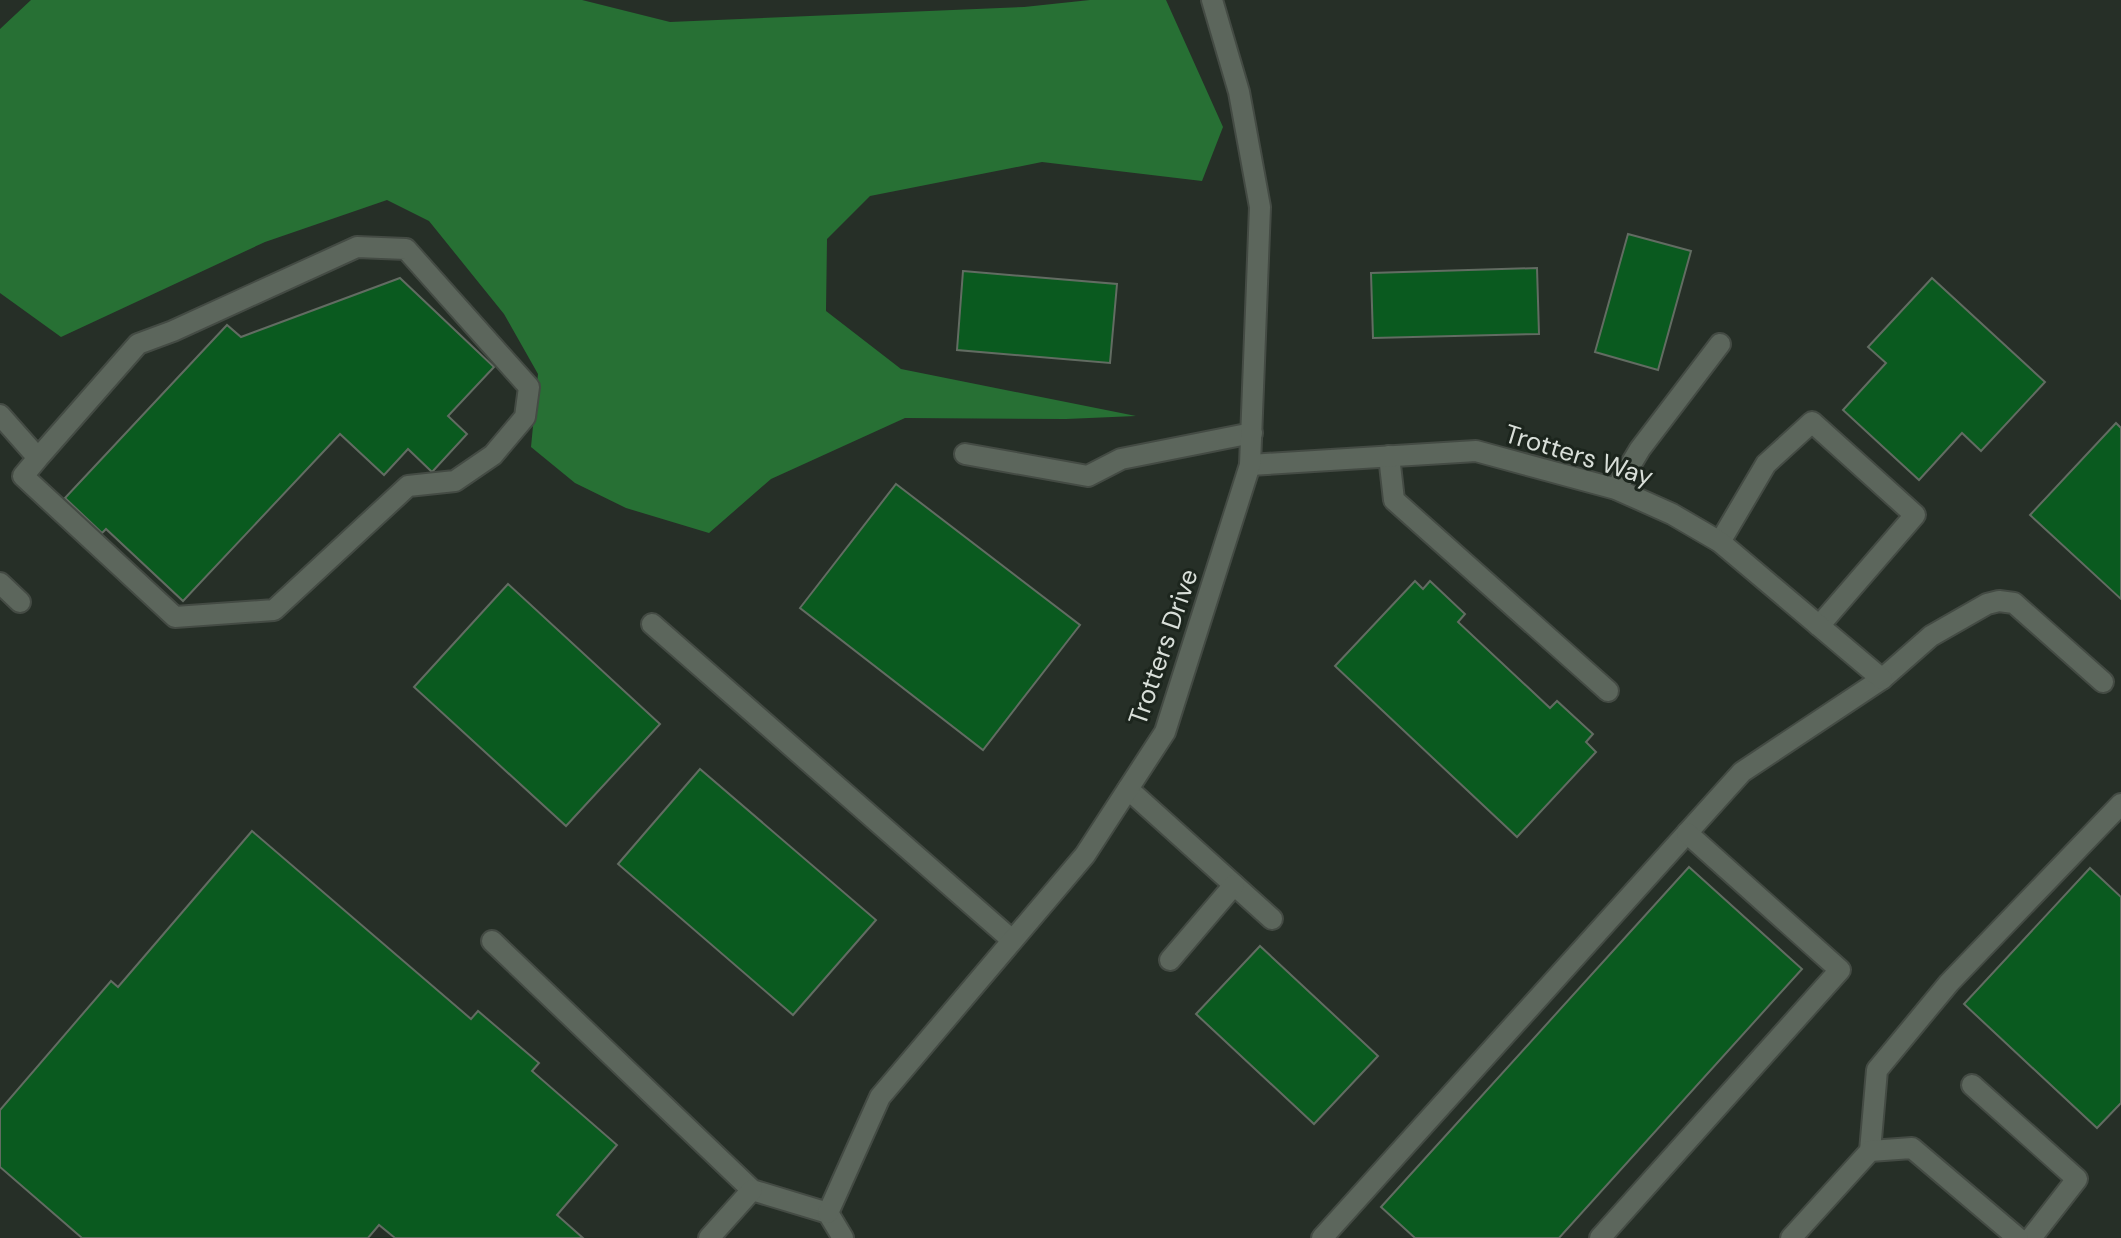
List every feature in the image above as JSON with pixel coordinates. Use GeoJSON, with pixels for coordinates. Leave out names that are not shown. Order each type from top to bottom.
{"type":"FeatureCollection","features":[{"type":"Feature","properties":{"kind":"street","name":"Trotters Drive"},"geometry":{"type":"LineString","coordinates":[[826,1238],[828,1213],[880,1097],[1085,855],[1165,732],[1250,465],[1260,207],[1239,92],[1212,0]]}},
{"type":"Feature","properties":{"kind":"street"},"geometry":{"type":"LineString","coordinates":[[357,247],[406,249],[529,387],[525,417],[493,455],[455,481],[408,486],[274,610],[175,617],[23,476],[38,458],[138,344],[357,247]]}},
{"type":"Feature","properties":{"kind":"street"},"geometry":{"type":"LineString","coordinates":[[1616,489],[1640,449],[1720,344]]}},
{"type":"Feature","properties":{"kind":"street"},"geometry":{"type":"LineString","coordinates":[[0,415],[38,458]]}},
{"type":"Feature","properties":{"kind":"street"},"geometry":{"type":"LineString","coordinates":[[1720,542],[1766,464],[1812,422],[1915,515],[1819,626]]}},
{"type":"Feature","properties":{"kind":"street"},"geometry":{"type":"LineString","coordinates":[[965,454],[1088,476],[1121,459],[1252,433]]}},
{"type":"Feature","properties":{"kind":"street","name":"Trotters Way"},"geometry":{"type":"LineString","coordinates":[[1250,465],[1476,451],[1616,489],[1672,514],[1720,542],[1882,679]]}},
{"type":"Feature","properties":{"kind":"street"},"geometry":{"type":"LineString","coordinates":[[1389,456],[1394,500],[1608,691]]}},
{"type":"Feature","properties":{"kind":"street"},"geometry":{"type":"LineString","coordinates":[[0,583],[20,602]]}},
{"type":"Feature","properties":{"kind":"street"},"geometry":{"type":"LineString","coordinates":[[1322,1238],[1742,772],[1882,679],[1931,636],[1987,604],[1999,601],[2014,603],[2103,682]]}},
{"type":"Feature","properties":{"kind":"street"},"geometry":{"type":"LineString","coordinates":[[652,624],[1012,940]]}},
{"type":"Feature","properties":{"kind":"street"},"geometry":{"type":"LineString","coordinates":[[1128,789],[1272,919]]}},
{"type":"Feature","properties":{"kind":"street"},"geometry":{"type":"LineString","coordinates":[[1791,1238],[1870,1151],[1877,1070],[1949,983],[2121,804]]}},
{"type":"Feature","properties":{"kind":"street"},"geometry":{"type":"LineString","coordinates":[[1600,1238],[1840,970],[1687,833]]}},
{"type":"Feature","properties":{"kind":"street"},"geometry":{"type":"LineString","coordinates":[[1170,960],[1234,885]]}},
{"type":"Feature","properties":{"kind":"street"},"geometry":{"type":"LineString","coordinates":[[492,941],[752,1190],[828,1213],[843,1238]]}},
{"type":"Feature","properties":{"kind":"street"},"geometry":{"type":"LineString","coordinates":[[1972,1085],[2077,1179],[2031,1238]]}},
{"type":"Feature","properties":{"kind":"street"},"geometry":{"type":"LineString","coordinates":[[1870,1151],[1912,1148],[2018,1238]]}},
{"type":"Feature","properties":{"kind":"street"},"geometry":{"type":"LineString","coordinates":[[709,1238],[752,1190]]}},
{"type":"Feature","properties":{"kind":"green space"},"geometry":{"type":"Polygon","coordinates":[[[31,0],[582,0],[670,22],[1024,7],[1090,0],[1166,0],[1223,127],[1202,181],[1042,162],[870,196],[827,239],[826,311],[901,369],[1136,416],[905,418],[771,479],[709,533],[626,508],[575,483],[531,447],[538,374],[504,314],[429,221],[387,200],[265,242],[61,337],[0,293],[0,29],[31,0]]]}},
{"type":"Feature","properties":{"kind":"building"},"geometry":{"type":"Polygon","coordinates":[[[1628,234],[1691,251],[1658,370],[1595,352],[1628,234]]]}},
{"type":"Feature","properties":{"kind":"building"},"geometry":{"type":"Polygon","coordinates":[[[1537,268],[1539,334],[1373,338],[1371,273],[1537,268]]]}},
{"type":"Feature","properties":{"kind":"building"},"geometry":{"type":"Polygon","coordinates":[[[963,271],[1117,284],[1110,363],[957,350],[963,271]]]}},
{"type":"Feature","properties":{"kind":"building"},"geometry":{"type":"Polygon","coordinates":[[[400,278],[494,367],[448,416],[467,434],[432,472],[408,449],[384,475],[340,434],[183,601],[106,529],[102,533],[65,498],[227,325],[241,337],[400,278]]]}},
{"type":"Feature","properties":{"kind":"building"},"geometry":{"type":"Polygon","coordinates":[[[1932,278],[2045,382],[1981,451],[1962,433],[1919,480],[1843,410],[1886,363],[1868,347],[1932,278]]]}},
{"type":"Feature","properties":{"kind":"building"},"geometry":{"type":"Polygon","coordinates":[[[2116,423],[2121,428],[2121,599],[2030,515],[2116,423]]]}},
{"type":"Feature","properties":{"kind":"building"},"geometry":{"type":"Polygon","coordinates":[[[896,484],[1080,625],[983,750],[800,608],[896,484]]]}},
{"type":"Feature","properties":{"kind":"building"},"geometry":{"type":"Polygon","coordinates":[[[1415,581],[1423,589],[1430,581],[1465,614],[1458,622],[1550,708],[1557,701],[1593,734],[1586,742],[1596,752],[1517,837],[1335,666],[1415,581]]]}},
{"type":"Feature","properties":{"kind":"building"},"geometry":{"type":"Polygon","coordinates":[[[508,584],[660,724],[566,826],[414,687],[508,584]]]}},
{"type":"Feature","properties":{"kind":"building"},"geometry":{"type":"Polygon","coordinates":[[[700,769],[876,920],[793,1015],[618,864],[700,769]]]}},
{"type":"Feature","properties":{"kind":"building"},"geometry":{"type":"Polygon","coordinates":[[[252,831],[471,1019],[478,1011],[539,1063],[532,1071],[617,1145],[557,1215],[583,1238],[395,1238],[379,1225],[368,1238],[82,1238],[0,1167],[0,1110],[111,981],[118,987],[252,831]]]}},
{"type":"Feature","properties":{"kind":"building"},"geometry":{"type":"Polygon","coordinates":[[[1689,867],[1802,969],[1559,1238],[1415,1238],[1381,1207],[1689,867]]]}},
{"type":"Feature","properties":{"kind":"building"},"geometry":{"type":"Polygon","coordinates":[[[2090,868],[2121,897],[2121,1103],[2097,1128],[1964,1004],[2090,868]]]}},
{"type":"Feature","properties":{"kind":"building"},"geometry":{"type":"Polygon","coordinates":[[[1260,946],[1378,1056],[1314,1124],[1196,1014],[1260,946]]]}}]}
